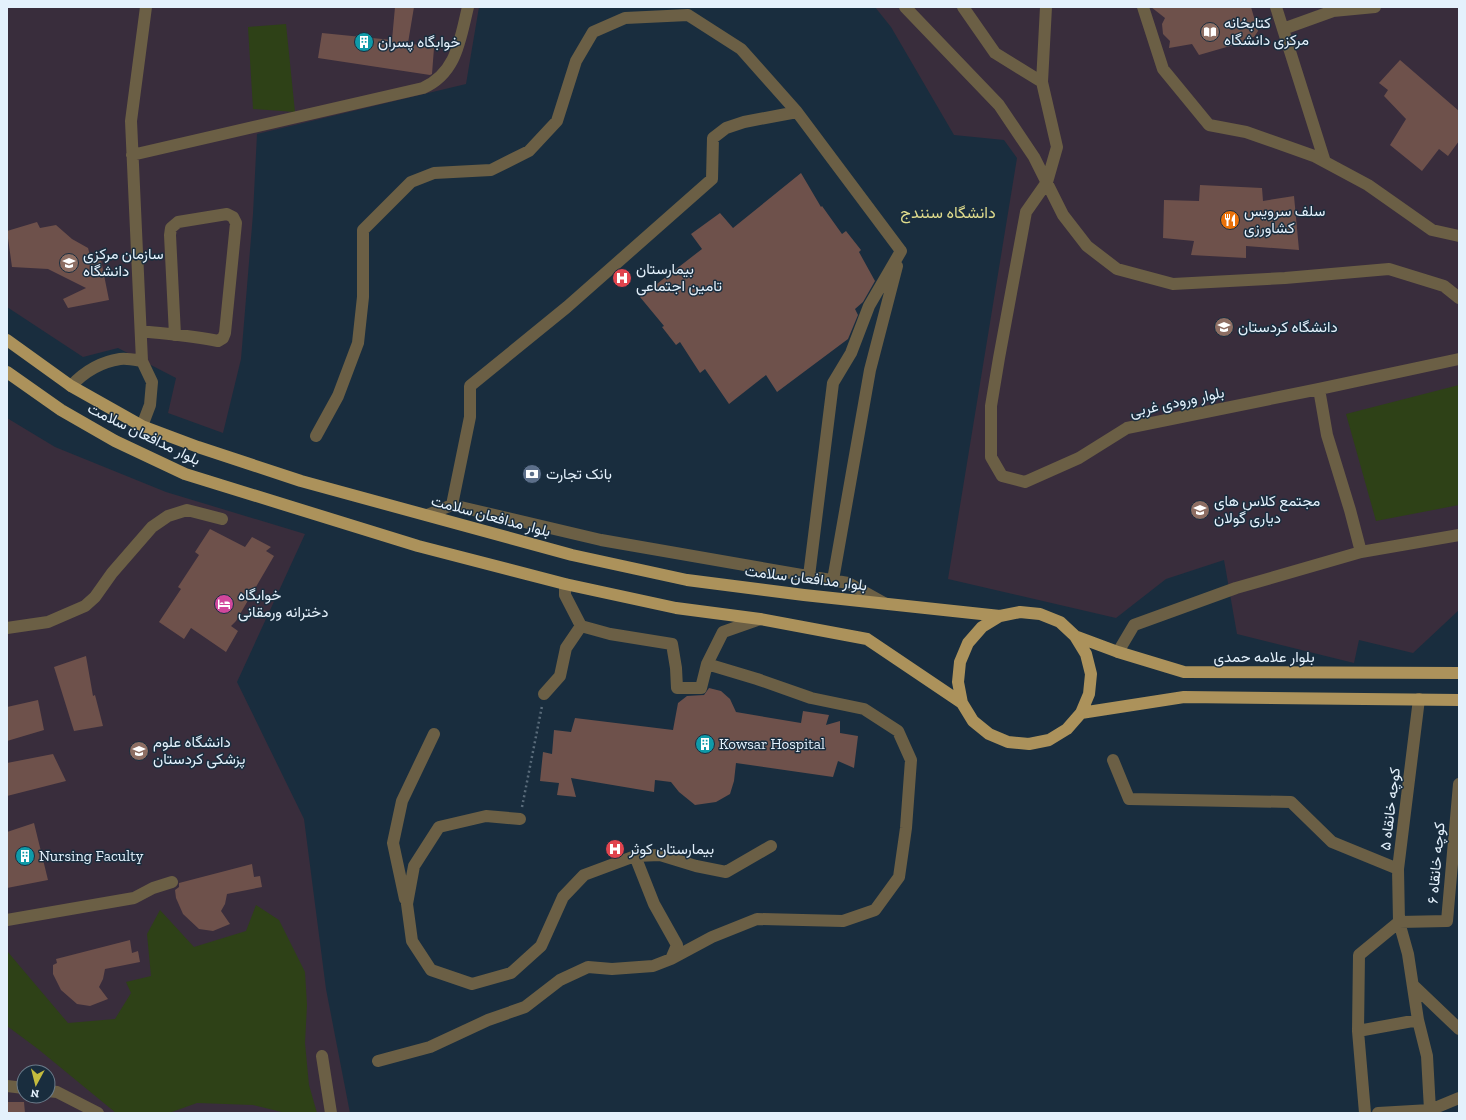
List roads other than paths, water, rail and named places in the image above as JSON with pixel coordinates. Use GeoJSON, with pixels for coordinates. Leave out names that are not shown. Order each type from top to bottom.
{"type":"FeatureCollection","features":[{"type":"Feature","properties":{"kind":"main road","name":"بلوار مدافعان سلامت"},"geometry":{"type":"LineString","coordinates":[[7,340],[71,386],[142,426],[198,447],[301,481],[572,555],[687,580],[804,595],[1000,616]]}},
{"type":"Feature","properties":{"kind":"main road","name":"بلوار مدافعان سلامت"},"geometry":{"type":"LineString","coordinates":[[7,372],[61,410],[115,441],[185,474],[418,546],[565,584],[676,608],[760,619],[867,639],[962,703]]}},
{"type":"Feature","properties":{"kind":"main road"},"geometry":{"type":"LineString","coordinates":[[1020,612],[1040,614],[1060,622],[1076,636],[1086,654],[1091,674],[1089,694],[1081,714],[1067,729],[1049,740],[1029,744],[1008,742],[989,734],[973,720],[962,703],[958,682],[960,662],[968,643],[982,627],[1000,616],[1020,612]]}},
{"type":"Feature","properties":{"kind":"main road","name":"بلوار علامه حمدی"},"geometry":{"type":"LineString","coordinates":[[1076,636],[1118,652],[1184,672],[1459,673]]}},
{"type":"Feature","properties":{"kind":"main road"},"geometry":{"type":"LineString","coordinates":[[1081,714],[1184,697],[1459,700]]}},
{"type":"Feature","properties":{"kind":"street"},"geometry":{"type":"LineString","coordinates":[[142,426],[150,405],[152,382],[142,361],[131,121],[146,7]]}},
{"type":"Feature","properties":{"kind":"street"},"geometry":{"type":"LineString","coordinates":[[132,155],[423,88],[434,84],[451,65],[456,54],[468,7]]}},
{"type":"Feature","properties":{"kind":"street"},"geometry":{"type":"LineString","coordinates":[[905,7],[999,105],[1034,157],[1063,215],[1087,246],[1118,269],[1173,284],[1285,278],[1389,269],[1444,286],[1459,298]]}},
{"type":"Feature","properties":{"kind":"street"},"geometry":{"type":"LineString","coordinates":[[963,7],[995,53],[1042,82]]}},
{"type":"Feature","properties":{"kind":"street","name":"بلوار ورودی غربی"},"geometry":{"type":"LineString","coordinates":[[1046,7],[1042,82],[1057,147],[1047,182],[1026,212],[991,406],[991,457],[1002,476],[1025,482],[1079,458],[1127,428],[1459,359]]}},
{"type":"Feature","properties":{"kind":"street"},"geometry":{"type":"LineString","coordinates":[[1143,7],[1163,69],[1209,125],[1246,132],[1314,156],[1368,184],[1432,230],[1459,236]]}},
{"type":"Feature","properties":{"kind":"street"},"geometry":{"type":"LineString","coordinates":[[1276,7],[1325,162]]}},
{"type":"Feature","properties":{"kind":"street"},"geometry":{"type":"LineString","coordinates":[[1283,29],[1333,9],[1375,7]]}},
{"type":"Feature","properties":{"kind":"street"},"geometry":{"type":"LineString","coordinates":[[316,436],[338,396],[358,343],[363,298],[363,230],[411,182],[434,173],[491,170],[529,151],[557,121],[576,61],[593,32],[625,18],[688,15],[741,50],[797,112],[901,251]]}},
{"type":"Feature","properties":{"kind":"street"},"geometry":{"type":"LineString","coordinates":[[452,505],[470,417],[470,386],[567,307],[712,179],[713,138],[726,128],[744,122],[797,112]]}},
{"type":"Feature","properties":{"kind":"street"},"geometry":{"type":"LineString","coordinates":[[141,331],[218,341],[223,338],[225,333],[236,223],[233,217],[227,214],[178,222],[171,228],[170,235],[175,335]]}},
{"type":"Feature","properties":{"kind":"street"},"geometry":{"type":"LineString","coordinates":[[809,576],[834,383],[851,353],[869,306],[901,251]]}},
{"type":"Feature","properties":{"kind":"street"},"geometry":{"type":"LineString","coordinates":[[833,580],[870,370],[901,251]]}},
{"type":"Feature","properties":{"kind":"street"},"geometry":{"type":"LineString","coordinates":[[71,386],[81,375],[96,366],[121,359],[142,361]]}},
{"type":"Feature","properties":{"kind":"street"},"geometry":{"type":"LineString","coordinates":[[1319,389],[1327,434],[1361,552]]}},
{"type":"Feature","properties":{"kind":"street"},"geometry":{"type":"LineString","coordinates":[[427,515],[452,505],[601,540],[848,583],[884,603]]}},
{"type":"Feature","properties":{"kind":"street"},"geometry":{"type":"LineString","coordinates":[[7,628],[48,622],[85,606],[95,597],[112,573],[152,526],[168,516],[187,510],[222,519]]}},
{"type":"Feature","properties":{"kind":"street"},"geometry":{"type":"LineString","coordinates":[[1118,652],[1134,625],[1236,588],[1361,552],[1459,535]]}},
{"type":"Feature","properties":{"kind":"street"},"geometry":{"type":"LineString","coordinates":[[565,584],[565,595],[581,626],[610,634],[672,644],[676,668],[677,688],[701,688],[707,664],[723,632],[760,619]]}},
{"type":"Feature","properties":{"kind":"street"},"geometry":{"type":"LineString","coordinates":[[544,694],[560,676],[566,648],[581,626]]}},
{"type":"Feature","properties":{"kind":"street"},"geometry":{"type":"LineString","coordinates":[[378,1061],[430,1047],[488,1020],[525,1007],[560,980],[588,967],[612,970],[653,966],[671,959],[712,937],[757,919],[844,921],[875,910],[899,877],[906,828],[911,760],[898,731],[864,709],[812,698],[758,679],[707,664]]}},
{"type":"Feature","properties":{"kind":"street","name":"کوچه خانقاه ۵"},"geometry":{"type":"LineString","coordinates":[[1419,700],[1398,869],[1399,922],[1408,954],[1418,1020],[1426,1056],[1430,1112]]}},
{"type":"Feature","properties":{"kind":"street"},"geometry":{"type":"LineString","coordinates":[[434,734],[402,801],[393,843],[412,941],[432,970],[472,984],[511,973],[541,946],[563,897],[584,875],[635,856],[660,855],[696,866],[726,872],[771,846]]}},
{"type":"Feature","properties":{"kind":"street"},"geometry":{"type":"LineString","coordinates":[[1113,760],[1129,799],[1291,802],[1332,842],[1398,869]]}},
{"type":"Feature","properties":{"kind":"street","name":"کوچه خانقاه ۶"},"geometry":{"type":"LineString","coordinates":[[1399,922],[1447,921],[1459,784]]}},
{"type":"Feature","properties":{"kind":"street"},"geometry":{"type":"LineString","coordinates":[[406,904],[414,866],[439,827],[486,816],[520,819]]}},
{"type":"Feature","properties":{"kind":"street"},"geometry":{"type":"LineString","coordinates":[[635,856],[654,904],[677,945],[671,959]]}},
{"type":"Feature","properties":{"kind":"street"},"geometry":{"type":"LineString","coordinates":[[7,920],[134,898],[153,888],[172,882]]}},
{"type":"Feature","properties":{"kind":"street"},"geometry":{"type":"LineString","coordinates":[[1365,1113],[1358,1031],[1359,955],[1399,922]]}},
{"type":"Feature","properties":{"kind":"street"},"geometry":{"type":"LineString","coordinates":[[1413,984],[1459,1029]]}},
{"type":"Feature","properties":{"kind":"street"},"geometry":{"type":"LineString","coordinates":[[1358,1031],[1418,1020]]}},
{"type":"Feature","properties":{"kind":"street"},"geometry":{"type":"LineString","coordinates":[[322,1056],[331,1113]]}},
{"type":"Feature","properties":{"kind":"street"},"geometry":{"type":"LineString","coordinates":[[56,1092],[98,1113]]}},
{"type":"Feature","properties":{"kind":"street"},"geometry":{"type":"LineString","coordinates":[[1378,1113],[1430,1112],[1459,1098]]}},
{"type":"Feature","properties":{"kind":"place","name":"کتابخانه مرکزی دانشگاه"},"geometry":{"type":"Point","coordinates":[1210,32]}},
{"type":"Feature","properties":{"kind":"place","name":"خوابگاه پسران"},"geometry":{"type":"Point","coordinates":[364,42]}},
{"type":"Feature","properties":{"kind":"place","name":"سلف سرویس کشاورزی"},"geometry":{"type":"Point","coordinates":[1230,220]}},
{"type":"Feature","properties":{"kind":"place","name":"سازمان مرکزی دانشگاه"},"geometry":{"type":"Point","coordinates":[69,263]}},
{"type":"Feature","properties":{"kind":"place","name":"بیمارستان تامین اجتماعی"},"geometry":{"type":"Point","coordinates":[622,278]}},
{"type":"Feature","properties":{"kind":"place","name":"دانشگاه کردستان"},"geometry":{"type":"Point","coordinates":[1224,327]}},
{"type":"Feature","properties":{"kind":"place","name":"بانک تجارت"},"geometry":{"type":"Point","coordinates":[532,474]}},
{"type":"Feature","properties":{"kind":"place","name":"مجتمع کلاس های دیاری گولان"},"geometry":{"type":"Point","coordinates":[1200,510]}},
{"type":"Feature","properties":{"kind":"place","name":"خوابگاه دخترانه ورمقانی"},"geometry":{"type":"Point","coordinates":[224,604]}},
{"type":"Feature","properties":{"kind":"place","name":"Kowsar Hospital"},"geometry":{"type":"Point","coordinates":[705,744]}},
{"type":"Feature","properties":{"kind":"place","name":"دانشگاه علوم پزشکی کردستان"},"geometry":{"type":"Point","coordinates":[139,751]}},
{"type":"Feature","properties":{"kind":"place","name":"بیمارستان کوثر"},"geometry":{"type":"Point","coordinates":[615,849]}},
{"type":"Feature","properties":{"kind":"place","name":"Nursing Faculty"},"geometry":{"type":"Point","coordinates":[25,856]}},
{"type":"Feature","properties":{"kind":"district","name":"دانشگاه سنندج"},"geometry":{"type":"Point","coordinates":[948,212]}}]}
